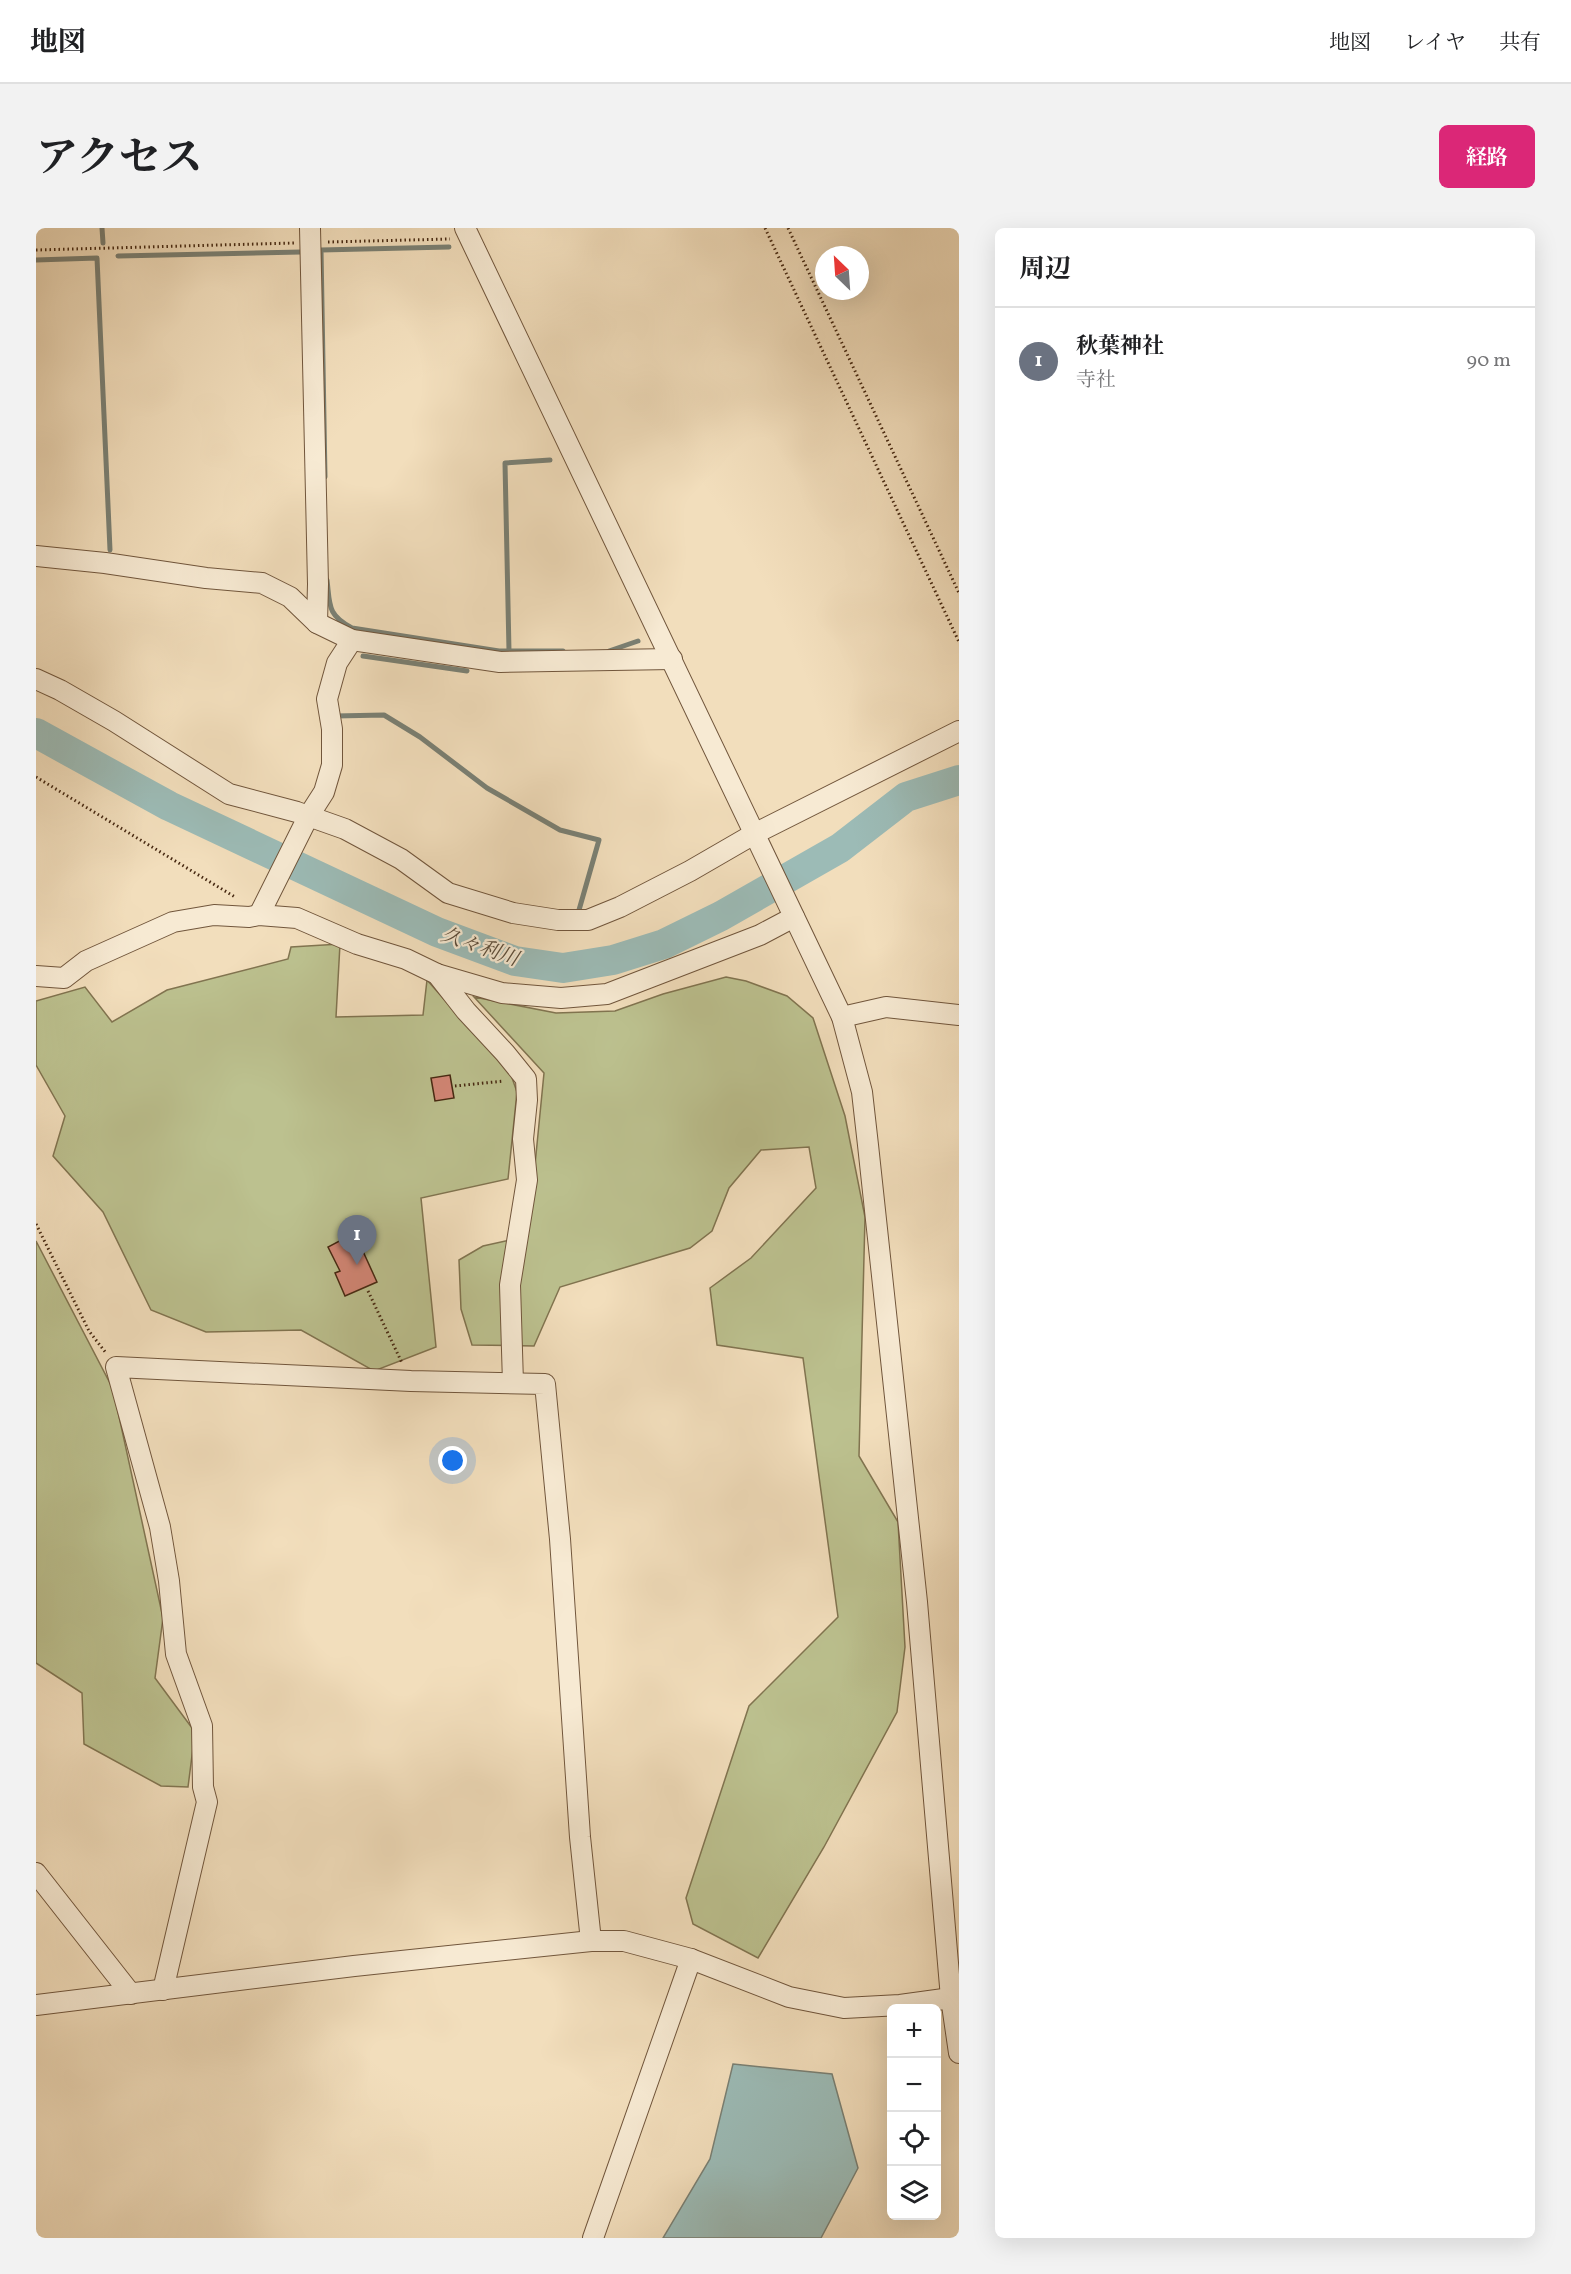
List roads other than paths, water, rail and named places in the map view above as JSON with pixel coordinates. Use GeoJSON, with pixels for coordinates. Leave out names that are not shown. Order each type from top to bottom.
{"type":"FeatureCollection","features":[{"type":"Feature","properties":{"kind":"street"},"geometry":{"type":"LineString","coordinates":[[467,233],[842,1017],[862,1092],[868,1145],[916,1590],[951,1998],[959,2053]]}},
{"type":"Feature","properties":{"kind":"street"},"geometry":{"type":"LineString","coordinates":[[311,235],[317,622]]}},
{"type":"Feature","properties":{"kind":"street"},"geometry":{"type":"LineString","coordinates":[[36,556],[262,583],[290,597],[317,622],[352,640],[500,662],[672,659]]}},
{"type":"Feature","properties":{"kind":"street"},"geometry":{"type":"LineString","coordinates":[[251,916],[324,792],[332,765],[332,729],[327,699],[337,663],[352,640]]}},
{"type":"Feature","properties":{"kind":"street"},"geometry":{"type":"LineString","coordinates":[[36,679],[114,721],[229,794],[297,812],[345,829],[401,860],[448,893],[513,913],[558,920],[588,920],[620,907],[690,871],[754,834],[959,731]]}},
{"type":"Feature","properties":{"kind":"street"},"geometry":{"type":"LineString","coordinates":[[36,976],[64,978],[86,961],[173,922],[214,915],[251,916],[297,918],[357,944],[406,959],[437,974],[502,993],[561,998],[607,993],[760,935],[794,917]]}},
{"type":"Feature","properties":{"kind":"street"},"geometry":{"type":"LineString","coordinates":[[437,974],[466,1011],[526,1079],[527,1100],[523,1139],[527,1180],[510,1285],[513,1383]]}},
{"type":"Feature","properties":{"kind":"street"},"geometry":{"type":"LineString","coordinates":[[842,1017],[886,1007],[959,1015]]}},
{"type":"Feature","properties":{"kind":"street"},"geometry":{"type":"LineString","coordinates":[[163,1990],[207,1802],[203,1787],[202,1726],[176,1654],[169,1581],[160,1527],[116,1367],[411,1382],[545,1384],[560,1539],[580,1837],[591,1941]]}},
{"type":"Feature","properties":{"kind":"street"},"geometry":{"type":"LineString","coordinates":[[36,1873],[131,1994]]}},
{"type":"Feature","properties":{"kind":"street"},"geometry":{"type":"LineString","coordinates":[[36,2005],[591,1941],[624,1941],[691,1959],[789,1997],[844,2008],[900,2006],[951,1998]]}},
{"type":"Feature","properties":{"kind":"street"},"geometry":{"type":"LineString","coordinates":[[593,2238],[691,1959]]}},
{"type":"Feature","properties":{"kind":"water"},"geometry":{"type":"Polygon","coordinates":[[[733,2064],[832,2074],[858,2168],[821,2238],[663,2238],[710,2159],[733,2064]]]}},
{"type":"Feature","properties":{"kind":"waterway"},"geometry":{"type":"LineString","coordinates":[[102,228],[103,243]]}},
{"type":"Feature","properties":{"kind":"waterway"},"geometry":{"type":"LineString","coordinates":[[325,477],[321,250],[449,247]]}},
{"type":"Feature","properties":{"kind":"waterway"},"geometry":{"type":"LineString","coordinates":[[118,256],[301,252]]}},
{"type":"Feature","properties":{"kind":"waterway"},"geometry":{"type":"LineString","coordinates":[[36,260],[97,258],[110,550]]}},
{"type":"Feature","properties":{"kind":"waterway"},"geometry":{"type":"LineString","coordinates":[[509,651],[505,463],[550,460]]}},
{"type":"Feature","properties":{"kind":"waterway"},"geometry":{"type":"LineString","coordinates":[[327,580],[334,614],[352,628],[499,651],[563,651]]}},
{"type":"Feature","properties":{"kind":"waterway"},"geometry":{"type":"LineString","coordinates":[[609,651],[638,641]]}},
{"type":"Feature","properties":{"kind":"waterway"},"geometry":{"type":"LineString","coordinates":[[363,656],[467,671]]}},
{"type":"Feature","properties":{"kind":"waterway"},"geometry":{"type":"LineString","coordinates":[[335,716],[384,715],[420,737],[487,788],[560,830],[599,840],[577,917]]}},
{"type":"Feature","properties":{"kind":"waterway","name":"久々利川"},"geometry":{"type":"LineString","coordinates":[[36,733],[169,806],[437,932],[515,961],[563,968],[613,960],[664,944],[721,916],[840,848],[906,797],[959,780]]}},
{"type":"Feature","properties":{"kind":"place","name":"秋葉神社"},"geometry":{"type":"Point","coordinates":[357,1265]}}]}
